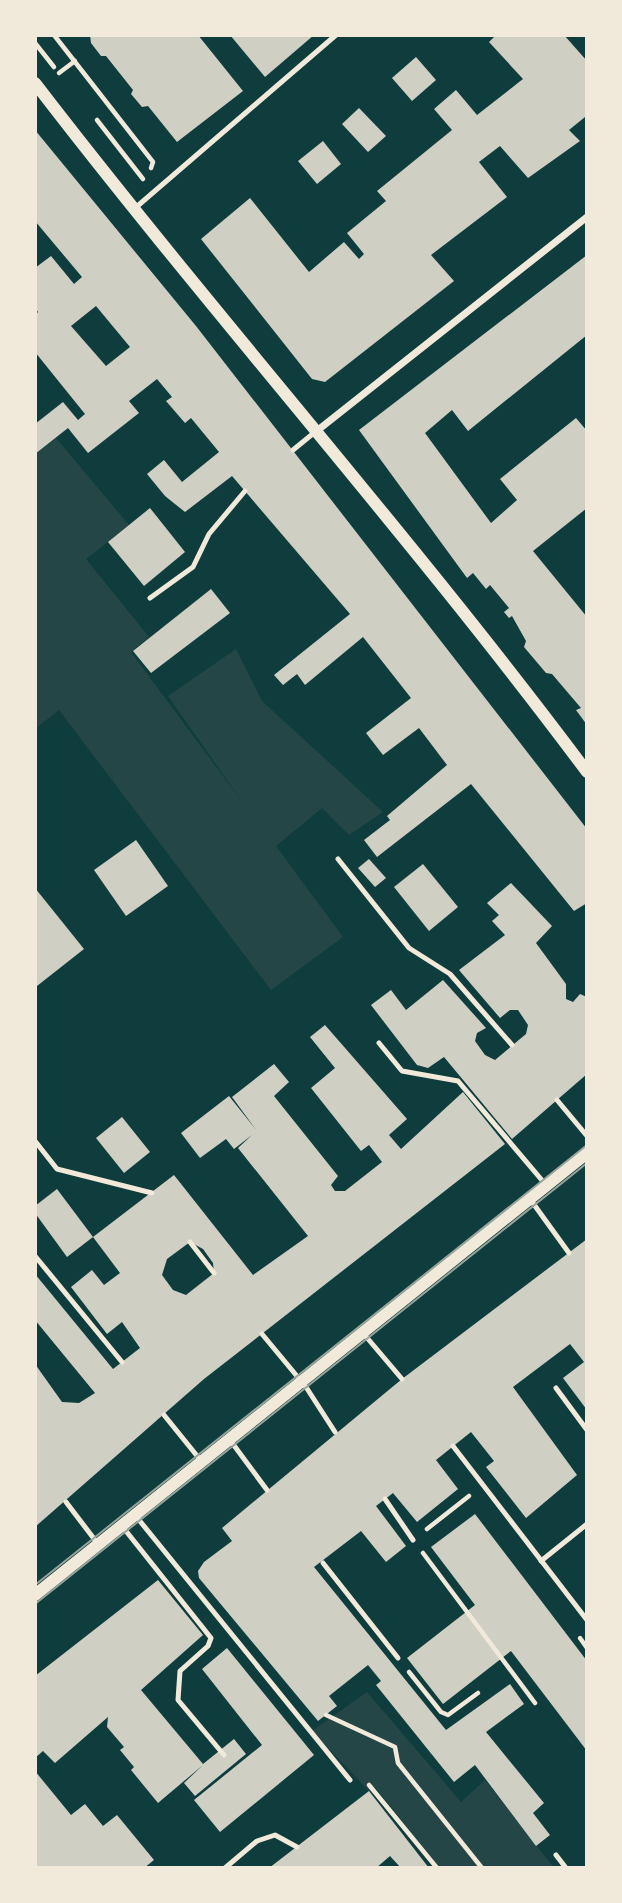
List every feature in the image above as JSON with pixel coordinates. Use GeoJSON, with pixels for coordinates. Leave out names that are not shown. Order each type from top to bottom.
{"type":"FeatureCollection","features":[{"type":"Feature","properties":{"kind":"street"},"geometry":{"type":"LineString","coordinates":[[35,83],[132,210],[318,430],[520,683],[587,772]]}},
{"type":"Feature","properties":{"kind":"street"},"geometry":{"type":"LineString","coordinates":[[318,430],[587,217]]}},
{"type":"Feature","properties":{"kind":"street"},"geometry":{"type":"LineString","coordinates":[[35,1595],[587,1153]]}},
{"type":"Feature","properties":{"kind":"lane"},"geometry":{"type":"LineString","coordinates":[[132,210],[336,35]]}},
{"type":"Feature","properties":{"kind":"lane"},"geometry":{"type":"LineString","coordinates":[[293,450],[318,430]]}},
{"type":"Feature","properties":{"kind":"lane"},"geometry":{"type":"LineString","coordinates":[[150,598],[193,567],[209,534],[245,491]]}},
{"type":"Feature","properties":{"kind":"lane"},"geometry":{"type":"LineString","coordinates":[[338,859],[409,948],[450,974],[512,1045]]}},
{"type":"Feature","properties":{"kind":"lane"},"geometry":{"type":"LineString","coordinates":[[379,1044],[402,1071],[458,1081],[546,1185]]}},
{"type":"Feature","properties":{"kind":"lane"},"geometry":{"type":"LineString","coordinates":[[557,1100],[587,1136]]}},
{"type":"Feature","properties":{"kind":"lane"},"geometry":{"type":"LineString","coordinates":[[35,1141],[57,1169],[152,1193]]}},
{"type":"Feature","properties":{"kind":"lane"},"geometry":{"type":"LineString","coordinates":[[530,1199],[569,1253]]}},
{"type":"Feature","properties":{"kind":"lane"},"geometry":{"type":"LineString","coordinates":[[190,1242],[214,1273]]}},
{"type":"Feature","properties":{"kind":"lane"},"geometry":{"type":"LineString","coordinates":[[35,1256],[122,1362]]}},
{"type":"Feature","properties":{"kind":"lane"},"geometry":{"type":"LineString","coordinates":[[363,1333],[402,1379]]}},
{"type":"Feature","properties":{"kind":"lane"},"geometry":{"type":"LineString","coordinates":[[262,1334],[302,1382],[335,1433]]}},
{"type":"Feature","properties":{"kind":"lane"},"geometry":{"type":"LineString","coordinates":[[556,1388],[587,1430]]}},
{"type":"Feature","properties":{"kind":"lane"},"geometry":{"type":"LineString","coordinates":[[164,1415],[202,1462]]}},
{"type":"Feature","properties":{"kind":"lane"},"geometry":{"type":"LineString","coordinates":[[230,1440],[267,1490]]}},
{"type":"Feature","properties":{"kind":"lane"},"geometry":{"type":"LineString","coordinates":[[453,1446],[587,1620]]}},
{"type":"Feature","properties":{"kind":"lane"},"geometry":{"type":"LineString","coordinates":[[385,1499],[413,1540]]}},
{"type":"Feature","properties":{"kind":"lane"},"geometry":{"type":"LineString","coordinates":[[66,1502],[98,1545]]}},
{"type":"Feature","properties":{"kind":"lane"},"geometry":{"type":"LineString","coordinates":[[135,1515],[350,1780]]}},
{"type":"Feature","properties":{"kind":"lane"},"geometry":{"type":"LineString","coordinates":[[541,1561],[587,1524]]}},
{"type":"Feature","properties":{"kind":"lane"},"geometry":{"type":"LineString","coordinates":[[122,1526],[211,1638],[208,1646],[180,1671],[178,1700],[224,1755]]}},
{"type":"Feature","properties":{"kind":"lane"},"geometry":{"type":"LineString","coordinates":[[323,1563],[398,1658]]}},
{"type":"Feature","properties":{"kind":"lane"},"geometry":{"type":"LineString","coordinates":[[225,1868],[257,1841],[275,1835],[297,1847]]}},
{"type":"Feature","properties":{"kind":"lane"},"geometry":{"type":"LineString","coordinates":[[556,1855],[566,1868]]}},
{"type":"Feature","properties":{"kind":"path"},"geometry":{"type":"LineString","coordinates":[[54,35],[153,162],[143,179]]}},
{"type":"Feature","properties":{"kind":"path"},"geometry":{"type":"LineString","coordinates":[[59,73],[75,61]]}},
{"type":"Feature","properties":{"kind":"path"},"geometry":{"type":"LineString","coordinates":[[476,1506],[468,1495],[413,1540],[535,1703]]}},
{"type":"Feature","properties":{"kind":"path"},"geometry":{"type":"LineString","coordinates":[[579,1637],[587,1648]]}},
{"type":"Feature","properties":{"kind":"path"},"geometry":{"type":"LineString","coordinates":[[398,1658],[440,1712],[448,1715],[478,1693]]}},
{"type":"Feature","properties":{"kind":"path"},"geometry":{"type":"LineString","coordinates":[[326,1715],[395,1747],[398,1763],[482,1868]]}},
{"type":"Feature","properties":{"kind":"path"},"geometry":{"type":"LineString","coordinates":[[368,1784],[437,1868]]}},
{"type":"Feature","properties":{"kind":"shaded area"},"geometry":{"type":"Polygon","coordinates":[[[56,438],[129,525],[86,559],[149,637],[131,652],[243,803],[168,696],[236,649],[262,701],[383,812],[349,835],[322,808],[276,846],[343,937],[271,990],[59,710],[35,729],[35,454],[56,438]]]}},
{"type":"Feature","properties":{"kind":"shaded area"},"geometry":{"type":"Polygon","coordinates":[[[367,1692],[461,1802],[485,1780],[554,1868],[440,1868],[375,1787],[369,1791],[312,1731],[367,1692]]]}},
{"type":"Feature","properties":{"kind":"building"},"geometry":{"type":"Polygon","coordinates":[[[90,35],[198,35],[243,91],[177,142],[148,106],[142,107],[131,94],[133,90],[106,56],[101,56],[91,43],[90,35]]]}},
{"type":"Feature","properties":{"kind":"building"},"geometry":{"type":"Polygon","coordinates":[[[230,35],[314,35],[265,77],[230,35]]]}},
{"type":"Feature","properties":{"kind":"building"},"geometry":{"type":"Polygon","coordinates":[[[496,35],[564,35],[587,61],[587,119],[585,117],[569,130],[580,141],[528,178],[500,146],[479,162],[507,197],[431,255],[454,281],[325,382],[312,379],[201,239],[250,198],[309,272],[344,242],[359,259],[364,254],[347,233],[386,201],[377,191],[452,130],[434,109],[456,90],[477,115],[523,79],[489,42],[496,35]]]}},
{"type":"Feature","properties":{"kind":"building"},"geometry":{"type":"Polygon","coordinates":[[[416,57],[436,80],[412,101],[392,78],[416,57]]]}},
{"type":"Feature","properties":{"kind":"building"},"geometry":{"type":"Polygon","coordinates":[[[359,108],[386,136],[368,152],[342,124],[359,108]]]}},
{"type":"Feature","properties":{"kind":"building"},"geometry":{"type":"Polygon","coordinates":[[[35,130],[196,326],[587,829],[587,903],[574,911],[471,784],[377,857],[364,840],[390,820],[387,816],[447,765],[419,728],[383,755],[366,733],[411,698],[363,637],[305,685],[297,674],[283,685],[274,675],[350,614],[232,476],[185,512],[165,496],[147,474],[164,460],[182,482],[219,452],[191,418],[185,423],[166,401],[172,397],[157,379],[129,401],[139,413],[88,453],[68,428],[35,454],[35,424],[63,402],[78,420],[85,414],[35,352],[35,315],[38,312],[35,308],[35,268],[51,256],[74,284],[82,277],[35,221],[35,130]],[[96,306],[71,326],[106,366],[130,347],[96,306]]]}},
{"type":"Feature","properties":{"kind":"building"},"geometry":{"type":"Polygon","coordinates":[[[323,141],[341,164],[317,184],[298,161],[323,141]]]}},
{"type":"Feature","properties":{"kind":"building"},"geometry":{"type":"Polygon","coordinates":[[[587,255],[587,335],[468,431],[452,410],[425,433],[491,523],[517,500],[500,479],[576,418],[587,431],[587,508],[533,551],[587,617],[587,725],[576,710],[581,708],[524,647],[526,641],[512,616],[509,618],[504,612],[509,608],[490,585],[486,589],[473,573],[467,578],[359,430],[587,255]]]}},
{"type":"Feature","properties":{"kind":"building"},"geometry":{"type":"Polygon","coordinates":[[[150,508],[185,552],[144,586],[108,542],[150,508]]]}},
{"type":"Feature","properties":{"kind":"building"},"geometry":{"type":"Polygon","coordinates":[[[211,589],[230,613],[151,673],[133,651],[211,589]]]}},
{"type":"Feature","properties":{"kind":"building"},"geometry":{"type":"Polygon","coordinates":[[[136,840],[168,886],[126,916],[94,870],[136,840]]]}},
{"type":"Feature","properties":{"kind":"building"},"geometry":{"type":"Polygon","coordinates":[[[369,859],[386,878],[375,887],[358,868],[369,859]]]}},
{"type":"Feature","properties":{"kind":"building"},"geometry":{"type":"Polygon","coordinates":[[[423,864],[458,907],[429,931],[394,887],[423,864]]]}},
{"type":"Feature","properties":{"kind":"building"},"geometry":{"type":"Polygon","coordinates":[[[511,883],[552,926],[536,943],[566,984],[566,999],[573,1002],[580,994],[587,997],[587,1074],[512,1139],[444,1057],[428,1068],[417,1065],[371,1005],[391,990],[406,1010],[443,980],[486,1028],[477,1033],[475,1041],[485,1055],[495,1060],[526,1034],[528,1025],[518,1010],[510,1010],[500,1018],[459,970],[505,935],[492,921],[499,915],[487,903],[511,883]]]}},
{"type":"Feature","properties":{"kind":"building"},"geometry":{"type":"Polygon","coordinates":[[[35,888],[84,949],[37,986],[35,983],[35,888]]]}},
{"type":"Feature","properties":{"kind":"building"},"geometry":{"type":"Polygon","coordinates":[[[325,1025],[407,1119],[389,1135],[401,1149],[463,1092],[505,1144],[204,1379],[35,1527],[35,1364],[62,1402],[79,1403],[95,1393],[35,1320],[35,1274],[113,1369],[140,1348],[122,1322],[107,1334],[71,1287],[92,1270],[104,1285],[120,1273],[93,1237],[174,1175],[253,1275],[308,1236],[238,1148],[252,1135],[234,1149],[226,1139],[200,1158],[181,1133],[229,1096],[257,1131],[232,1097],[274,1064],[289,1082],[274,1096],[338,1176],[331,1185],[335,1191],[345,1191],[382,1162],[369,1145],[361,1151],[311,1088],[335,1068],[310,1037],[325,1025]],[[190,1242],[167,1259],[162,1275],[173,1290],[186,1295],[214,1273],[213,1263],[203,1249],[190,1242]]]}},
{"type":"Feature","properties":{"kind":"building"},"geometry":{"type":"Polygon","coordinates":[[[122,1117],[150,1152],[124,1173],[96,1138],[122,1117]]]}},
{"type":"Feature","properties":{"kind":"building"},"geometry":{"type":"Polygon","coordinates":[[[57,1189],[93,1237],[67,1257],[35,1213],[35,1206],[57,1189]]]}},
{"type":"Feature","properties":{"kind":"building"},"geometry":{"type":"Polygon","coordinates":[[[587,1239],[587,1410],[563,1378],[584,1362],[570,1344],[513,1387],[577,1475],[526,1518],[486,1467],[494,1461],[471,1432],[436,1460],[458,1489],[417,1522],[393,1493],[376,1506],[406,1546],[386,1562],[361,1531],[314,1567],[446,1730],[510,1684],[524,1704],[486,1732],[544,1803],[533,1813],[550,1835],[536,1846],[475,1765],[454,1782],[376,1685],[381,1681],[368,1665],[329,1696],[337,1706],[318,1721],[199,1578],[198,1571],[204,1562],[232,1541],[222,1528],[402,1379],[587,1239]]]}},
{"type":"Feature","properties":{"kind":"building"},"geometry":{"type":"Polygon","coordinates":[[[475,1514],[587,1661],[587,1751],[511,1651],[443,1704],[407,1658],[475,1605],[431,1547],[475,1514]]]}},
{"type":"Feature","properties":{"kind":"building"},"geometry":{"type":"Polygon","coordinates":[[[158,1580],[203,1635],[141,1690],[203,1764],[234,1739],[246,1754],[195,1796],[184,1783],[203,1765],[158,1803],[131,1770],[134,1767],[120,1750],[124,1747],[107,1727],[108,1717],[55,1763],[43,1751],[35,1758],[35,1676],[158,1580]]]}},
{"type":"Feature","properties":{"kind":"building"},"geometry":{"type":"Polygon","coordinates":[[[227,1648],[314,1755],[220,1832],[194,1800],[262,1745],[202,1669],[227,1648]]]}},
{"type":"Feature","properties":{"kind":"building"},"geometry":{"type":"Polygon","coordinates":[[[35,1771],[71,1815],[85,1804],[103,1826],[117,1815],[154,1860],[144,1868],[35,1868],[35,1771]]]}},
{"type":"Feature","properties":{"kind":"building"},"geometry":{"type":"Polygon","coordinates":[[[369,1791],[429,1868],[401,1868],[390,1856],[376,1868],[269,1868],[369,1791]]]}},
{"type":"Feature","properties":{"kind":"tram line"},"geometry":{"type":"LineString","coordinates":[[35,1585],[587,1145]]}},
{"type":"Feature","properties":{"kind":"tram line"},"geometry":{"type":"LineString","coordinates":[[35,1604],[587,1163]]}}]}
